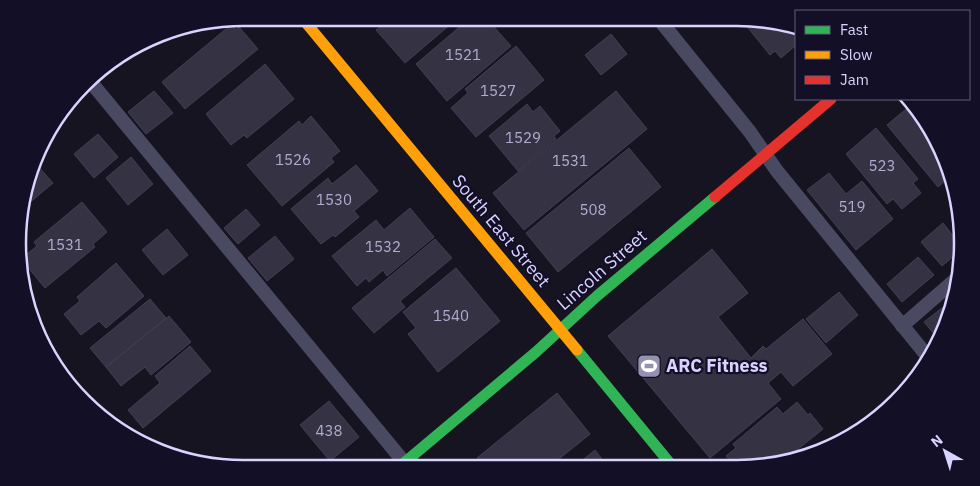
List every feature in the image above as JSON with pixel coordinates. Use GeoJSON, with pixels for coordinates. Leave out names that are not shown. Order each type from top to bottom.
{"type":"FeatureCollection","features":[{"type":"Feature","properties":{"kind":"street","name":"South East Street"},"geometry":{"type":"LineString","coordinates":[[309,26],[667,460]]}},
{"type":"Feature","properties":{"kind":"street","name":"Lincoln Street"},"geometry":{"type":"LineString","coordinates":[[407,460],[830,100]]}},
{"type":"Feature","properties":{"kind":"lane"},"geometry":{"type":"LineString","coordinates":[[664,26],[750,132],[765,155],[924,352]]}},
{"type":"Feature","properties":{"kind":"lane"},"geometry":{"type":"LineString","coordinates":[[94,86],[397,460]]}},
{"type":"Feature","properties":{"kind":"lane"},"geometry":{"type":"LineString","coordinates":[[902,326],[950,284]]}},
{"type":"Feature","properties":{"kind":"building"},"geometry":{"type":"Polygon","coordinates":[[[382,26],[449,26],[405,63],[376,30],[382,26]]]}},
{"type":"Feature","properties":{"kind":"building"},"geometry":{"type":"Polygon","coordinates":[[[461,26],[493,26],[511,46],[447,101],[416,64],[461,26]]]}},
{"type":"Feature","properties":{"kind":"building"},"geometry":{"type":"Polygon","coordinates":[[[228,27],[234,27],[236,30],[239,27],[258,49],[185,109],[162,82],[228,27]]]}},
{"type":"Feature","properties":{"kind":"building"},"geometry":{"type":"Polygon","coordinates":[[[747,27],[779,30],[795,35],[795,46],[781,58],[775,51],[770,55],[747,27]]]}},
{"type":"Feature","properties":{"kind":"building"},"geometry":{"type":"Polygon","coordinates":[[[611,34],[627,54],[601,75],[585,55],[611,34]]]}},
{"type":"Feature","properties":{"kind":"building"},"geometry":{"type":"Polygon","coordinates":[[[516,46],[544,80],[476,137],[451,108],[468,93],[465,89],[516,46]]]}},
{"type":"Feature","properties":{"kind":"building"},"geometry":{"type":"Polygon","coordinates":[[[265,64],[294,99],[247,138],[244,135],[231,145],[206,114],[265,64]]]}},
{"type":"Feature","properties":{"kind":"building"},"geometry":{"type":"Polygon","coordinates":[[[154,91],[173,113],[146,134],[128,112],[154,91]]]}},
{"type":"Feature","properties":{"kind":"building"},"geometry":{"type":"Polygon","coordinates":[[[616,91],[647,129],[524,230],[493,193],[616,91]]]}},
{"type":"Feature","properties":{"kind":"building"},"geometry":{"type":"Polygon","coordinates":[[[527,104],[533,112],[540,106],[560,131],[554,136],[556,139],[518,171],[489,136],[527,104]]]}},
{"type":"Feature","properties":{"kind":"building"},"geometry":{"type":"Polygon","coordinates":[[[907,108],[925,135],[944,182],[938,187],[887,125],[907,108]]]}},
{"type":"Feature","properties":{"kind":"building"},"geometry":{"type":"Polygon","coordinates":[[[311,116],[340,151],[331,158],[334,162],[282,206],[247,165],[299,121],[302,125],[311,116]]]}},
{"type":"Feature","properties":{"kind":"building"},"geometry":{"type":"Polygon","coordinates":[[[876,128],[918,179],[913,183],[921,193],[902,209],[893,199],[887,204],[846,154],[876,128]]]}},
{"type":"Feature","properties":{"kind":"building"},"geometry":{"type":"Polygon","coordinates":[[[98,134],[118,157],[94,178],[74,154],[98,134]]]}},
{"type":"Feature","properties":{"kind":"building"},"geometry":{"type":"Polygon","coordinates":[[[629,148],[661,187],[558,272],[526,233],[629,148]]]}},
{"type":"Feature","properties":{"kind":"building"},"geometry":{"type":"Polygon","coordinates":[[[131,157],[153,184],[128,205],[106,178],[131,157]]]}},
{"type":"Feature","properties":{"kind":"building"},"geometry":{"type":"Polygon","coordinates":[[[356,165],[378,191],[354,211],[359,217],[335,237],[333,235],[321,244],[291,209],[328,178],[332,184],[356,165]]]}},
{"type":"Feature","properties":{"kind":"building"},"geometry":{"type":"Polygon","coordinates":[[[40,168],[53,183],[30,202],[40,168]]]}},
{"type":"Feature","properties":{"kind":"building"},"geometry":{"type":"Polygon","coordinates":[[[829,173],[846,194],[862,181],[893,219],[856,250],[807,190],[829,173]]]}},
{"type":"Feature","properties":{"kind":"building"},"geometry":{"type":"Polygon","coordinates":[[[82,202],[107,232],[93,244],[95,247],[45,288],[28,267],[27,254],[37,246],[34,242],[82,202]]]}},
{"type":"Feature","properties":{"kind":"building"},"geometry":{"type":"Polygon","coordinates":[[[410,208],[434,237],[387,276],[383,270],[369,282],[366,278],[357,286],[332,256],[376,220],[384,230],[410,208]]]}},
{"type":"Feature","properties":{"kind":"building"},"geometry":{"type":"Polygon","coordinates":[[[246,209],[260,225],[238,244],[224,228],[246,209]]]}},
{"type":"Feature","properties":{"kind":"building"},"geometry":{"type":"Polygon","coordinates":[[[943,223],[954,237],[953,257],[942,266],[921,242],[943,223]]]}},
{"type":"Feature","properties":{"kind":"building"},"geometry":{"type":"Polygon","coordinates":[[[167,229],[188,255],[163,275],[142,250],[167,229]]]}},
{"type":"Feature","properties":{"kind":"building"},"geometry":{"type":"Polygon","coordinates":[[[275,236],[294,259],[267,281],[248,258],[275,236]]]}},
{"type":"Feature","properties":{"kind":"building"},"geometry":{"type":"Polygon","coordinates":[[[435,239],[452,258],[400,301],[405,307],[374,333],[352,308],[435,239]]]}},
{"type":"Feature","properties":{"kind":"building"},"geometry":{"type":"Polygon","coordinates":[[[712,249],[748,293],[718,317],[751,358],[763,346],[766,349],[803,319],[832,354],[793,386],[781,372],[768,383],[781,399],[710,458],[608,336],[712,249]]]}},
{"type":"Feature","properties":{"kind":"building"},"geometry":{"type":"Polygon","coordinates":[[[918,257],[934,275],[902,302],[887,284],[918,257]]]}},
{"type":"Feature","properties":{"kind":"building"},"geometry":{"type":"Polygon","coordinates":[[[116,263],[144,296],[106,328],[99,321],[81,335],[64,314],[80,301],[77,297],[116,263]]]}},
{"type":"Feature","properties":{"kind":"building"},"geometry":{"type":"Polygon","coordinates":[[[456,268],[500,321],[438,372],[408,334],[416,328],[403,312],[456,268]]]}},
{"type":"Feature","properties":{"kind":"building"},"geometry":{"type":"Polygon","coordinates":[[[839,292],[858,315],[826,343],[806,319],[839,292]]]}},
{"type":"Feature","properties":{"kind":"building"},"geometry":{"type":"Polygon","coordinates":[[[150,299],[166,318],[106,367],[90,348],[150,299]]]}},
{"type":"Feature","properties":{"kind":"building"},"geometry":{"type":"Polygon","coordinates":[[[944,307],[934,333],[924,322],[944,307]]]}},
{"type":"Feature","properties":{"kind":"building"},"geometry":{"type":"Polygon","coordinates":[[[169,316],[191,342],[151,375],[145,367],[121,386],[106,367],[169,316]]]}},
{"type":"Feature","properties":{"kind":"building"},"geometry":{"type":"Polygon","coordinates":[[[190,346],[211,371],[143,428],[128,410],[160,383],[155,376],[190,346]]]}},
{"type":"Feature","properties":{"kind":"building"},"geometry":{"type":"Polygon","coordinates":[[[557,393],[590,434],[558,460],[479,460],[477,458],[557,393]]]}},
{"type":"Feature","properties":{"kind":"building"},"geometry":{"type":"Polygon","coordinates":[[[329,401],[359,437],[329,460],[300,425],[329,401]]]}},
{"type":"Feature","properties":{"kind":"building"},"geometry":{"type":"Polygon","coordinates":[[[797,402],[808,415],[810,413],[823,429],[795,451],[779,456],[730,460],[726,456],[736,448],[733,444],[777,407],[783,414],[797,402]]]}},
{"type":"Feature","properties":{"kind":"building"},"geometry":{"type":"Polygon","coordinates":[[[595,450],[603,460],[583,460],[595,450]]]}},
{"type":"Feature","properties":{"kind":"traffic: fast"},"geometry":{"type":"LineString","coordinates":[[408,460],[715,197]]}},
{"type":"Feature","properties":{"kind":"traffic: fast"},"geometry":{"type":"LineString","coordinates":[[577,350],[667,460]]}},
{"type":"Feature","properties":{"kind":"traffic: slow"},"geometry":{"type":"LineString","coordinates":[[309,26],[577,350]]}},
{"type":"Feature","properties":{"kind":"traffic: jam"},"geometry":{"type":"LineString","coordinates":[[715,197],[830,100]]}},
{"type":"Feature","properties":{"kind":"place","name":"ARC Fitness"},"geometry":{"type":"Point","coordinates":[649,366]}}]}
